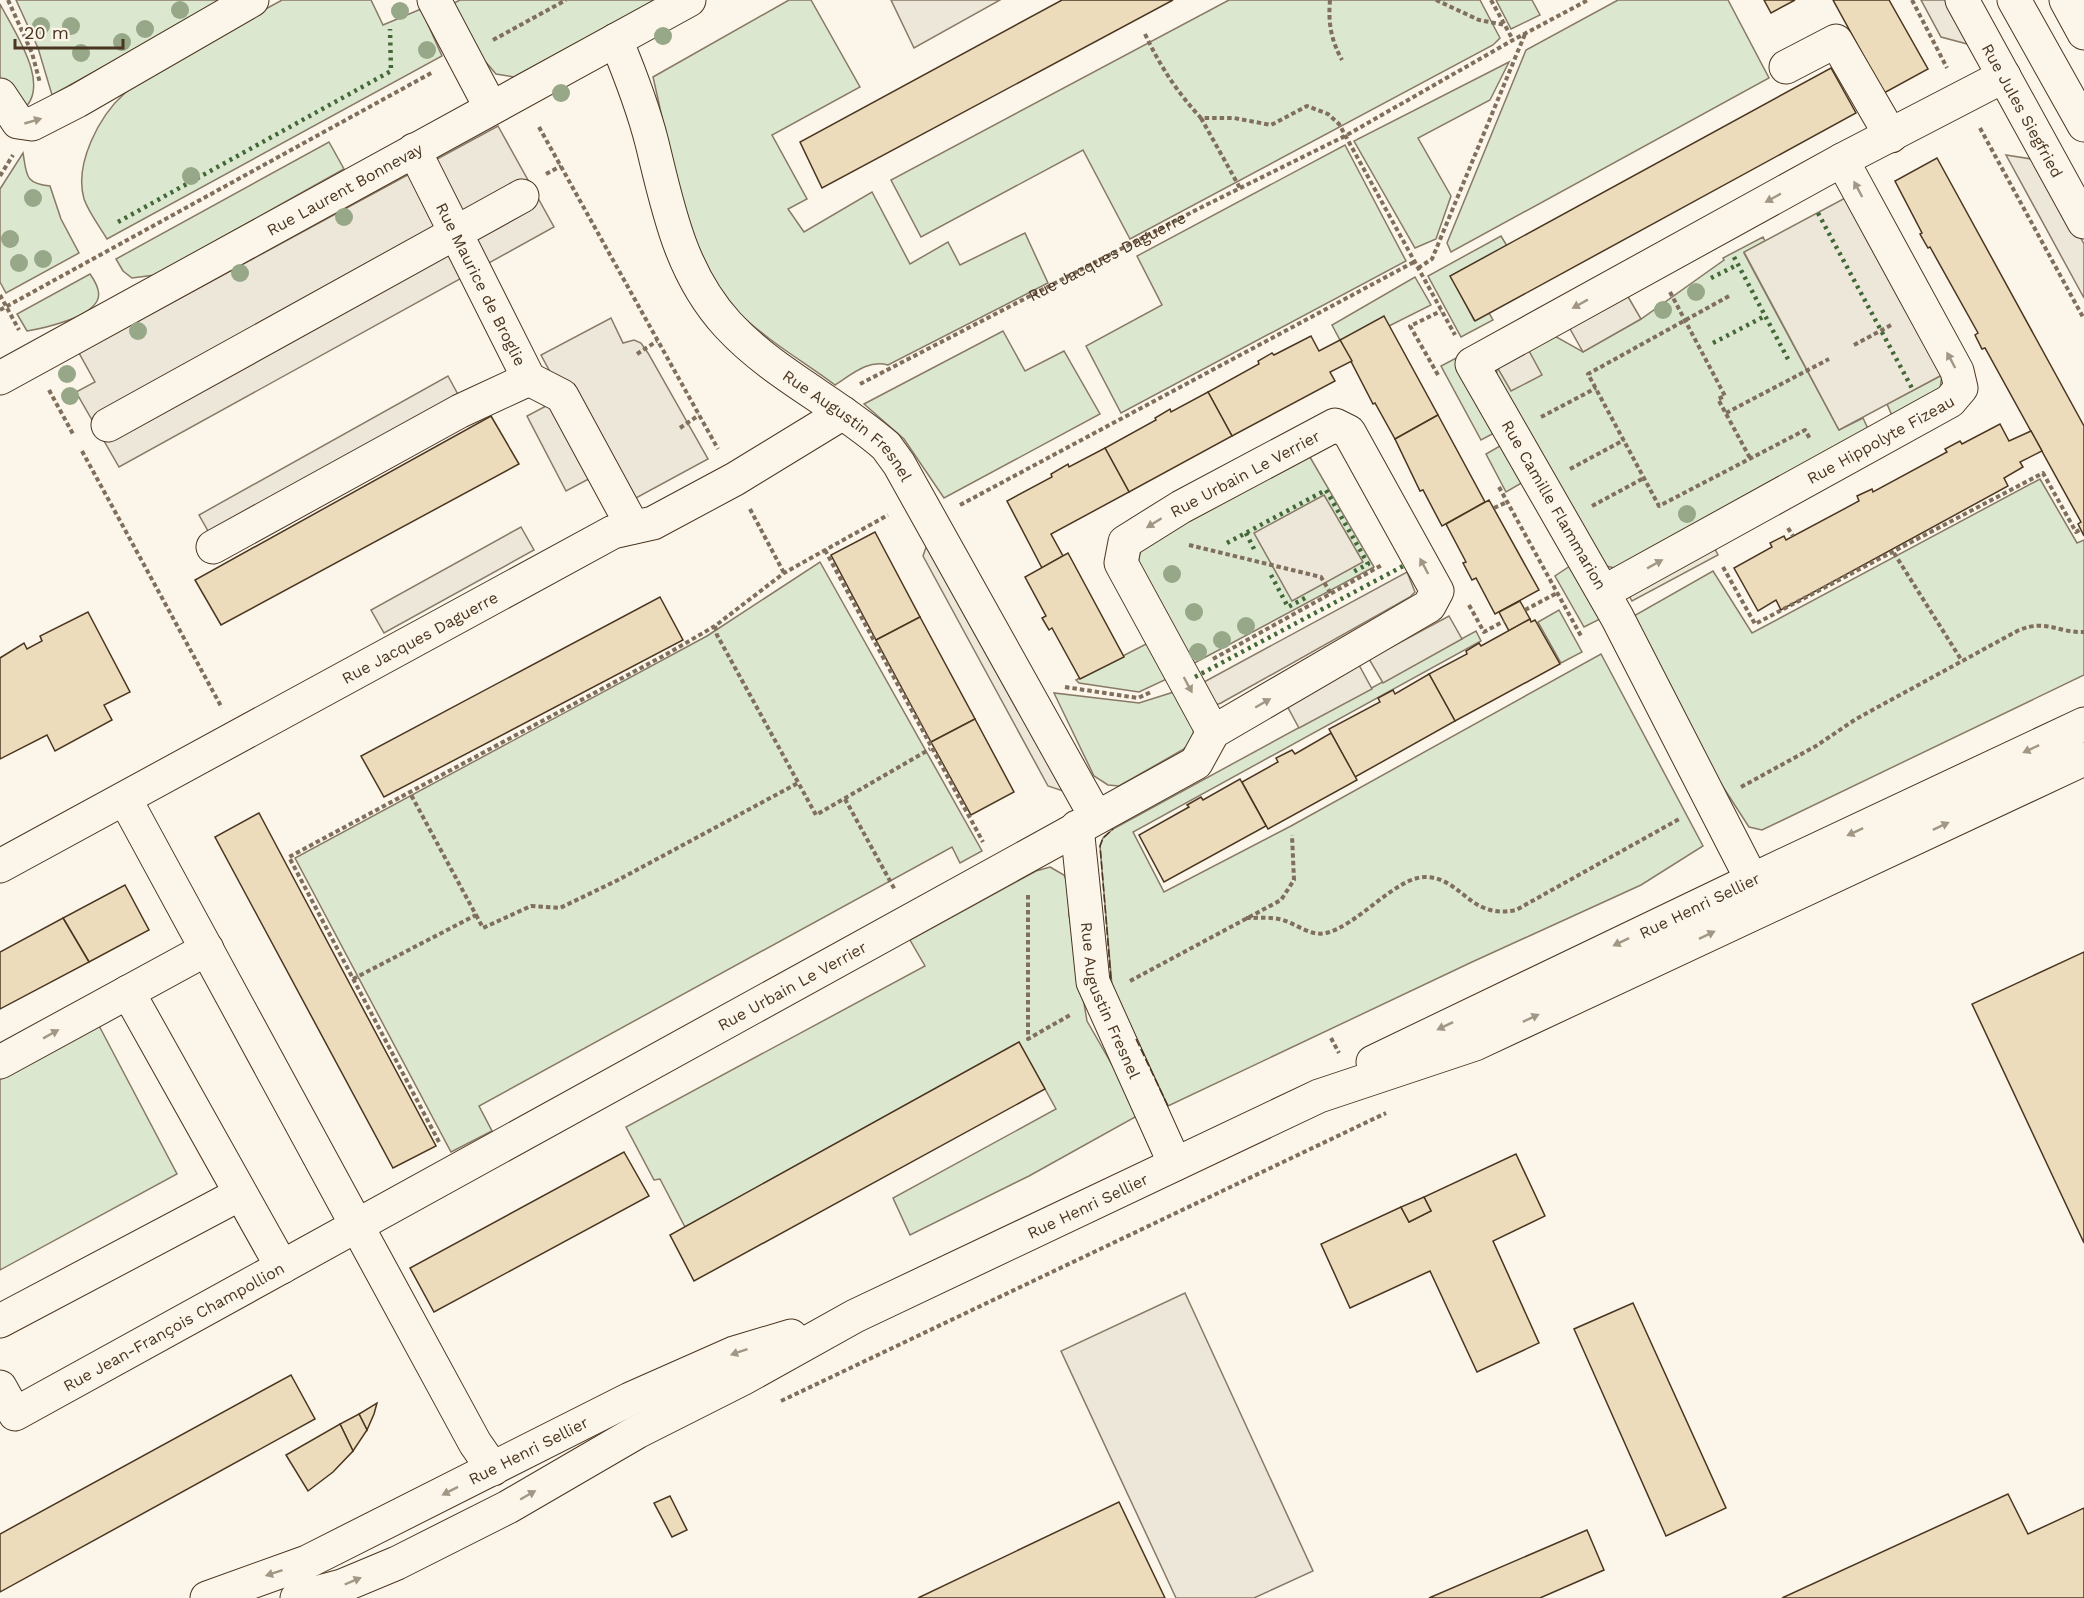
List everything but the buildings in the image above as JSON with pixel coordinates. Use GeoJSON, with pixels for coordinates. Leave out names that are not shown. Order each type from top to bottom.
{"type":"FeatureCollection","features":[{"type":"Feature","properties":{"kind":"street"},"geometry":{"type":"LineString","coordinates":[[0,95],[11,116],[25,125],[32,124],[77,101],[252,0]]}},
{"type":"Feature","properties":{"kind":"street"},"geometry":{"type":"LineString","coordinates":[[434,0],[491,108]]}},
{"type":"Feature","properties":{"kind":"street","name":"Rue Laurent Bonnevay"},"geometry":{"type":"LineString","coordinates":[[0,378],[689,0]]}},
{"type":"Feature","properties":{"kind":"street","name":"Rue Jules Siegfried"},"geometry":{"type":"LineString","coordinates":[[1962,0],[2084,222]]}},
{"type":"Feature","properties":{"kind":"street"},"geometry":{"type":"LineString","coordinates":[[2014,0],[2084,125]]}},
{"type":"Feature","properties":{"kind":"street"},"geometry":{"type":"LineString","coordinates":[[2066,0],[2084,33]]}},
{"type":"Feature","properties":{"kind":"street","name":"Rue Augustin Fresnel"},"geometry":{"type":"LineString","coordinates":[[616,40],[637,92],[665,202],[694,279],[727,324],[750,346],[886,446],[900,464],[1087,822],[1093,982],[1175,1164]]}},
{"type":"Feature","properties":{"kind":"street"},"geometry":{"type":"LineString","coordinates":[[1786,67],[1836,40],[1891,136]]}},
{"type":"Feature","properties":{"kind":"street"},"geometry":{"type":"LineString","coordinates":[[1472,364],[1842,160],[2004,76]]}},
{"type":"Feature","properties":{"kind":"street","name":"Rue Maurice de Broglie"},"geometry":{"type":"LineString","coordinates":[[414,150],[529,379],[562,396],[633,527]]}},
{"type":"Feature","properties":{"kind":"street","name":"Rue Hippolyte Fizeau"},"geometry":{"type":"LineString","coordinates":[[1604,592],[1950,401],[1961,388],[1957,371],[1842,160]]}},
{"type":"Feature","properties":{"kind":"street"},"geometry":{"type":"LineString","coordinates":[[108,425],[522,196]]}},
{"type":"Feature","properties":{"kind":"street","name":"Rue Camille Flammarion"},"geometry":{"type":"LineString","coordinates":[[1472,364],[1604,592],[1752,879]]}},
{"type":"Feature","properties":{"kind":"street"},"geometry":{"type":"LineString","coordinates":[[213,548],[460,411],[529,379]]}},
{"type":"Feature","properties":{"kind":"street","name":"Rue Jacques Daguerre"},"geometry":{"type":"LineString","coordinates":[[0,866],[613,532],[653,523],[725,485],[834,408]]}},
{"type":"Feature","properties":{"kind":"street","name":"Rue Urbain Le Verrier"},"geometry":{"type":"LineString","coordinates":[[357,1226],[1196,763],[1212,732],[1121,563],[1125,542],[1154,523],[1335,425],[1349,432],[1437,591]]}},
{"type":"Feature","properties":{"kind":"street"},"geometry":{"type":"LineString","coordinates":[[1212,732],[1429,606],[1437,591]]}},
{"type":"Feature","properties":{"kind":"street","name":"Rue Henri Sellier"},"geometry":{"type":"LineString","coordinates":[[1319,1096],[1349,1073],[1752,879],[2084,724]]}},
{"type":"Feature","properties":{"kind":"street","name":"Rue Henri Sellier"},"geometry":{"type":"LineString","coordinates":[[297,1598],[342,1586],[428,1547],[508,1507],[637,1432],[742,1379],[855,1316],[1319,1096],[1475,1044],[2084,759]]}},
{"type":"Feature","properties":{"kind":"street"},"geometry":{"type":"LineString","coordinates":[[125,799],[475,1443],[493,1469]]}},
{"type":"Feature","properties":{"kind":"street"},"geometry":{"type":"LineString","coordinates":[[0,1062],[207,949]]}},
{"type":"Feature","properties":{"kind":"street"},"geometry":{"type":"LineString","coordinates":[[128,992],[282,1267]]}},
{"type":"Feature","properties":{"kind":"street"},"geometry":{"type":"LineString","coordinates":[[0,1321],[240,1194]]}},
{"type":"Feature","properties":{"kind":"street","name":"Rue Jean-François Champollion"},"geometry":{"type":"LineString","coordinates":[[7,1400],[282,1267],[357,1226]]}},
{"type":"Feature","properties":{"kind":"street","name":"Rue Henri Sellier"},"geometry":{"type":"LineString","coordinates":[[207,1598],[307,1562],[630,1399],[734,1353],[855,1316]]}},
{"type":"Feature","properties":{"kind":"path"},"geometry":{"type":"LineString","coordinates":[[0,310],[566,0]]}},
{"type":"Feature","properties":{"kind":"path"},"geometry":{"type":"LineString","coordinates":[[1330,0],[1328,22],[1342,60]]}},
{"type":"Feature","properties":{"kind":"path"},"geometry":{"type":"LineString","coordinates":[[1436,0],[1479,20],[1505,26]]}},
{"type":"Feature","properties":{"kind":"path"},"geometry":{"type":"LineString","coordinates":[[1491,0],[1513,40]]}},
{"type":"Feature","properties":{"kind":"path","name":"Rue Jacques Daguerre"},"geometry":{"type":"LineString","coordinates":[[834,408],[1240,188],[1345,136],[1588,0]]}},
{"type":"Feature","properties":{"kind":"path"},"geometry":{"type":"LineString","coordinates":[[1912,0],[2084,319]]}},
{"type":"Feature","properties":{"kind":"path"},"geometry":{"type":"LineString","coordinates":[[1418,268],[1432,259],[1526,33]]}},
{"type":"Feature","properties":{"kind":"path"},"geometry":{"type":"LineString","coordinates":[[1145,34],[1158,63],[1178,92],[1201,118],[1240,188]]}},
{"type":"Feature","properties":{"kind":"path"},"geometry":{"type":"LineString","coordinates":[[1201,118],[1234,118],[1271,125],[1307,106],[1328,114],[1345,136],[1472,364]]}},
{"type":"Feature","properties":{"kind":"path"},"geometry":{"type":"LineString","coordinates":[[539,127],[724,459]]}},
{"type":"Feature","properties":{"kind":"path"},"geometry":{"type":"LineString","coordinates":[[956,506],[1414,262]]}},
{"type":"Feature","properties":{"kind":"path"},"geometry":{"type":"LineString","coordinates":[[1666,284],[1725,396],[1718,399],[1750,458]]}},
{"type":"Feature","properties":{"kind":"path"},"geometry":{"type":"LineString","coordinates":[[1729,296],[1588,374],[1659,506],[1805,430]]}},
{"type":"Feature","properties":{"kind":"path"},"geometry":{"type":"LineString","coordinates":[[1854,345],[1900,320]]}},
{"type":"Feature","properties":{"kind":"path"},"geometry":{"type":"LineString","coordinates":[[637,354],[657,341]]}},
{"type":"Feature","properties":{"kind":"path"},"geometry":{"type":"LineString","coordinates":[[1726,413],[1829,358]]}},
{"type":"Feature","properties":{"kind":"path"},"geometry":{"type":"LineString","coordinates":[[1539,418],[1596,388]]}},
{"type":"Feature","properties":{"kind":"path"},"geometry":{"type":"LineString","coordinates":[[52,395],[224,711]]}},
{"type":"Feature","properties":{"kind":"path"},"geometry":{"type":"LineString","coordinates":[[680,428],[699,415]]}},
{"type":"Feature","properties":{"kind":"path"},"geometry":{"type":"LineString","coordinates":[[1567,470],[1624,440]]}},
{"type":"Feature","properties":{"kind":"path"},"geometry":{"type":"LineString","coordinates":[[1720,561],[1755,624],[2043,473],[2076,532],[2081,529]]}},
{"type":"Feature","properties":{"kind":"path"},"geometry":{"type":"LineString","coordinates":[[1583,510],[1644,478]]}},
{"type":"Feature","properties":{"kind":"path"},"geometry":{"type":"LineString","coordinates":[[1494,508],[1507,502]]}},
{"type":"Feature","properties":{"kind":"path"},"geometry":{"type":"LineString","coordinates":[[747,503],[783,573]]}},
{"type":"Feature","properties":{"kind":"path"},"geometry":{"type":"LineString","coordinates":[[455,1172],[289,857],[715,626],[783,573],[892,513]]}},
{"type":"Feature","properties":{"kind":"path"},"geometry":{"type":"LineString","coordinates":[[1154,523],[1180,542],[1321,577],[1331,594]]}},
{"type":"Feature","properties":{"kind":"path"},"geometry":{"type":"LineString","coordinates":[[1062,686],[1138,698],[1171,685],[1183,676],[1414,549]]}},
{"type":"Feature","properties":{"kind":"path"},"geometry":{"type":"LineString","coordinates":[[825,550],[930,749],[987,851]]}},
{"type":"Feature","properties":{"kind":"path"},"geometry":{"type":"LineString","coordinates":[[1894,553],[1962,661]]}},
{"type":"Feature","properties":{"kind":"path"},"geometry":{"type":"LineString","coordinates":[[1437,591],[1467,600],[1484,632],[1504,621]]}},
{"type":"Feature","properties":{"kind":"path"},"geometry":{"type":"LineString","coordinates":[[1525,610],[1557,593]]}},
{"type":"Feature","properties":{"kind":"path"},"geometry":{"type":"LineString","coordinates":[[1246,918],[1276,919],[1312,933],[1326,933],[1345,924],[1406,883],[1424,877],[1441,880],[1491,912],[1516,910],[1712,800],[1816,746],[1856,719],[2033,625],[2084,632]]}},
{"type":"Feature","properties":{"kind":"path"},"geometry":{"type":"LineString","coordinates":[[715,626],[717,635],[816,815],[930,749]]}},
{"type":"Feature","properties":{"kind":"path"},"geometry":{"type":"LineString","coordinates":[[410,792],[483,928],[531,906],[560,908],[618,880],[798,783]]}},
{"type":"Feature","properties":{"kind":"path"},"geometry":{"type":"LineString","coordinates":[[845,799],[900,898]]}},
{"type":"Feature","properties":{"kind":"path"},"geometry":{"type":"LineString","coordinates":[[1123,985],[1246,918],[1270,908],[1289,890],[1294,880],[1292,835]]}},
{"type":"Feature","properties":{"kind":"path"},"geometry":{"type":"LineString","coordinates":[[1028,894],[1028,1040],[1075,1012]]}},
{"type":"Feature","properties":{"kind":"path"},"geometry":{"type":"LineString","coordinates":[[353,979],[476,915]]}},
{"type":"Feature","properties":{"kind":"green space"},"geometry":{"type":"Polygon","coordinates":[[[16,0],[225,0],[52,95],[38,48],[16,0]]]}},
{"type":"Feature","properties":{"kind":"green space"},"geometry":{"type":"Polygon","coordinates":[[[282,0],[371,0],[383,25],[421,9],[442,56],[107,239],[86,204],[82,185],[86,156],[106,114],[125,93],[161,67],[282,0]]]}},
{"type":"Feature","properties":{"kind":"green space"},"geometry":{"type":"Polygon","coordinates":[[[460,0],[656,0],[514,77],[496,74],[484,60],[452,4],[460,0]]]}},
{"type":"Feature","properties":{"kind":"green space"},"geometry":{"type":"Polygon","coordinates":[[[789,0],[811,0],[860,87],[772,135],[807,199],[788,209],[804,232],[872,192],[910,264],[948,242],[960,265],[1025,233],[1048,283],[888,365],[867,366],[835,385],[774,342],[740,314],[722,291],[706,264],[683,202],[653,77],[789,0]]]}},
{"type":"Feature","properties":{"kind":"green space"},"geometry":{"type":"Polygon","coordinates":[[[1229,0],[1480,0],[1500,38],[1493,45],[1130,239],[1083,150],[921,237],[891,180],[1229,0]]]}},
{"type":"Feature","properties":{"kind":"green space"},"geometry":{"type":"Polygon","coordinates":[[[1496,0],[1532,0],[1540,15],[1511,29],[1496,0]]]}},
{"type":"Feature","properties":{"kind":"green space"},"geometry":{"type":"Polygon","coordinates":[[[1618,0],[1728,0],[1769,78],[1451,252],[1447,243],[1526,50],[1618,0]]]}},
{"type":"Feature","properties":{"kind":"green space"},"geometry":{"type":"Polygon","coordinates":[[[0,4],[21,44],[33,74],[34,88],[30,101],[21,111],[0,84],[0,4]]]}},
{"type":"Feature","properties":{"kind":"green space"},"geometry":{"type":"Polygon","coordinates":[[[1509,62],[1490,100],[1418,138],[1451,196],[1436,239],[1415,248],[1354,141],[1509,62]]]}},
{"type":"Feature","properties":{"kind":"green space"},"geometry":{"type":"Polygon","coordinates":[[[329,142],[344,169],[155,275],[132,278],[123,271],[116,259],[329,142]]]}},
{"type":"Feature","properties":{"kind":"green space"},"geometry":{"type":"Polygon","coordinates":[[[1345,145],[1406,261],[1121,413],[1086,346],[1162,305],[1137,256],[1345,145]]]}},
{"type":"Feature","properties":{"kind":"green space"},"geometry":{"type":"Polygon","coordinates":[[[23,153],[28,177],[35,183],[50,186],[61,219],[79,253],[6,293],[0,282],[0,189],[23,153]]]}},
{"type":"Feature","properties":{"kind":"green space"},"geometry":{"type":"Polygon","coordinates":[[[1501,236],[1507,246],[1451,276],[1474,320],[1489,313],[1493,320],[1461,337],[1428,276],[1501,236]]]}},
{"type":"Feature","properties":{"kind":"green space"},"geometry":{"type":"Polygon","coordinates":[[[1763,237],[1765,241],[1744,253],[1839,430],[1863,418],[1869,431],[1615,568],[1606,566],[1496,386],[1497,367],[1553,335],[1583,352],[1641,319],[1724,260],[1723,258],[1763,237]]]}},
{"type":"Feature","properties":{"kind":"green space"},"geometry":{"type":"Polygon","coordinates":[[[90,274],[99,294],[92,307],[76,317],[27,331],[17,314],[90,274]]]}},
{"type":"Feature","properties":{"kind":"green space"},"geometry":{"type":"Polygon","coordinates":[[[1415,277],[1431,305],[1389,326],[1340,340],[1332,325],[1415,277]]]}},
{"type":"Feature","properties":{"kind":"green space"},"geometry":{"type":"Polygon","coordinates":[[[1003,331],[1025,371],[1064,351],[1100,414],[944,498],[904,439],[864,404],[1003,331]]]}},
{"type":"Feature","properties":{"kind":"green space"},"geometry":{"type":"Polygon","coordinates":[[[1458,357],[1498,431],[1481,440],[1441,366],[1458,357]]]}},
{"type":"Feature","properties":{"kind":"green space"},"geometry":{"type":"Polygon","coordinates":[[[1942,375],[1940,389],[1893,418],[1887,404],[1942,375]]]}},
{"type":"Feature","properties":{"kind":"green space"},"geometry":{"type":"Polygon","coordinates":[[[1505,443],[1525,481],[1506,492],[1486,454],[1505,443]]]}},
{"type":"Feature","properties":{"kind":"green space"},"geometry":{"type":"Polygon","coordinates":[[[1307,452],[1374,567],[1187,667],[1138,564],[1141,547],[1307,452]]]}},
{"type":"Feature","properties":{"kind":"green space"},"geometry":{"type":"Polygon","coordinates":[[[2040,479],[2077,543],[2084,540],[2084,675],[1762,830],[1749,827],[1703,756],[1632,617],[1713,571],[1752,633],[2040,479]]]}},
{"type":"Feature","properties":{"kind":"green space"},"geometry":{"type":"Polygon","coordinates":[[[820,562],[982,851],[960,863],[952,847],[479,1106],[492,1131],[451,1152],[295,858],[707,636],[820,562]]]}},
{"type":"Feature","properties":{"kind":"green space"},"geometry":{"type":"Polygon","coordinates":[[[1570,566],[1600,619],[1584,627],[1555,576],[1570,566]]]}},
{"type":"Feature","properties":{"kind":"green space"},"geometry":{"type":"Polygon","coordinates":[[[1559,610],[1582,652],[1561,663],[1538,622],[1559,610]]]}},
{"type":"Feature","properties":{"kind":"green space"},"geometry":{"type":"Polygon","coordinates":[[[1476,631],[1481,641],[1133,832],[1164,892],[1291,826],[1601,654],[1703,846],[1641,885],[1168,1106],[1112,986],[1100,846],[1103,838],[1113,829],[1476,631]]]}},
{"type":"Feature","properties":{"kind":"green space"},"geometry":{"type":"Polygon","coordinates":[[[1150,642],[1171,677],[1139,692],[1079,683],[1076,680],[1150,642]]]}},
{"type":"Feature","properties":{"kind":"green space"},"geometry":{"type":"Polygon","coordinates":[[[1177,691],[1193,725],[1194,738],[1184,749],[1119,786],[1108,785],[1094,776],[1054,693],[1139,703],[1177,691]]]}},
{"type":"Feature","properties":{"kind":"green space"},"geometry":{"type":"Polygon","coordinates":[[[1050,867],[1064,875],[1068,884],[1069,915],[1087,1021],[1119,1077],[1137,1116],[1029,1176],[910,1235],[893,1198],[1056,1109],[1019,1042],[685,1227],[660,1179],[654,1180],[626,1127],[925,966],[910,940],[1036,871],[1050,867]]]}},
{"type":"Feature","properties":{"kind":"green space"},"geometry":{"type":"Polygon","coordinates":[[[96,1020],[177,1174],[0,1270],[0,1074],[96,1020]]]}},
{"type":"Feature","properties":{"kind":"shaded area"},"geometry":{"type":"Polygon","coordinates":[[[891,0],[1000,0],[914,48],[891,0]]]}},
{"type":"Feature","properties":{"kind":"shaded area"},"geometry":{"type":"Polygon","coordinates":[[[1921,0],[1950,0],[1975,46],[1941,37],[1921,0]]]}},
{"type":"Feature","properties":{"kind":"shaded area"},"geometry":{"type":"Polygon","coordinates":[[[498,126],[554,227],[119,467],[76,392],[95,382],[79,353],[498,126]]]}},
{"type":"Feature","properties":{"kind":"shaded area"},"geometry":{"type":"Polygon","coordinates":[[[2006,155],[2038,160],[2084,244],[2084,298],[2006,155]]]}},
{"type":"Feature","properties":{"kind":"shaded area"},"geometry":{"type":"Polygon","coordinates":[[[1847,197],[1942,375],[1839,430],[1744,252],[1847,197]]]}},
{"type":"Feature","properties":{"kind":"shaded area"},"geometry":{"type":"Polygon","coordinates":[[[1627,295],[1641,319],[1583,352],[1569,327],[1627,295]]]}},
{"type":"Feature","properties":{"kind":"shaded area"},"geometry":{"type":"Polygon","coordinates":[[[611,318],[623,343],[634,340],[641,343],[648,353],[708,459],[636,498],[617,464],[566,491],[527,416],[548,405],[555,381],[541,355],[611,318]]]}},
{"type":"Feature","properties":{"kind":"shaded area"},"geometry":{"type":"Polygon","coordinates":[[[1528,349],[1542,375],[1511,391],[1497,367],[1528,349]]]}},
{"type":"Feature","properties":{"kind":"shaded area"},"geometry":{"type":"Polygon","coordinates":[[[448,376],[461,400],[212,538],[199,515],[448,376]]]}},
{"type":"Feature","properties":{"kind":"shaded area"},"geometry":{"type":"Polygon","coordinates":[[[1324,495],[1363,562],[1292,601],[1254,533],[1324,495]]]}},
{"type":"Feature","properties":{"kind":"shaded area"},"geometry":{"type":"Polygon","coordinates":[[[521,527],[534,550],[384,633],[371,610],[521,527]]]}},
{"type":"Feature","properties":{"kind":"shaded area"},"geometry":{"type":"Polygon","coordinates":[[[930,536],[1069,793],[1048,786],[923,556],[930,536]]]}},
{"type":"Feature","properties":{"kind":"shaded area"},"geometry":{"type":"Polygon","coordinates":[[[1712,543],[1718,555],[1632,601],[1626,590],[1712,543]]]}},
{"type":"Feature","properties":{"kind":"shaded area"},"geometry":{"type":"Polygon","coordinates":[[[1407,572],[1415,592],[1410,597],[1221,703],[1210,707],[1193,688],[1407,572]]]}},
{"type":"Feature","properties":{"kind":"shaded area"},"geometry":{"type":"Polygon","coordinates":[[[1449,616],[1462,639],[1383,683],[1369,659],[1449,616]]]}},
{"type":"Feature","properties":{"kind":"shaded area"},"geometry":{"type":"Polygon","coordinates":[[[1359,665],[1372,689],[1299,728],[1286,704],[1359,665]]]}},
{"type":"Feature","properties":{"kind":"shaded area"},"geometry":{"type":"Polygon","coordinates":[[[1185,1293],[1313,1571],[1254,1598],[1176,1598],[1061,1351],[1185,1293]]]}},
{"type":"Feature","properties":{"kind":"hedge"},"geometry":{"type":"LineString","coordinates":[[118,222],[391,71],[390,29]]}},
{"type":"Feature","properties":{"kind":"hedge"},"geometry":{"type":"LineString","coordinates":[[1818,213],[1913,390]]}},
{"type":"Feature","properties":{"kind":"hedge"},"geometry":{"type":"LineString","coordinates":[[1734,257],[1789,361]]}},
{"type":"Feature","properties":{"kind":"hedge"},"geometry":{"type":"LineString","coordinates":[[1711,278],[1737,265]]}},
{"type":"Feature","properties":{"kind":"hedge"},"geometry":{"type":"LineString","coordinates":[[1713,343],[1765,316]]}},
{"type":"Feature","properties":{"kind":"hedge"},"geometry":{"type":"LineString","coordinates":[[1227,543],[1326,490],[1368,564],[1353,572]]}},
{"type":"Feature","properties":{"kind":"hedge"},"geometry":{"type":"LineString","coordinates":[[1246,533],[1256,553]]}},
{"type":"Feature","properties":{"kind":"hedge"},"geometry":{"type":"LineString","coordinates":[[1195,677],[1405,565]]}},
{"type":"Feature","properties":{"kind":"hedge"},"geometry":{"type":"LineString","coordinates":[[1271,575],[1288,607],[1309,596]]}},
{"type":"Feature","properties":{"kind":"fence"},"geometry":{"type":"LineString","coordinates":[[1111,979],[1100,846],[1103,838],[1113,829]]}},
{"type":"Feature","properties":{"kind":"fence"},"geometry":{"type":"LineString","coordinates":[[1136,1039],[1168,1106]]}}]}
